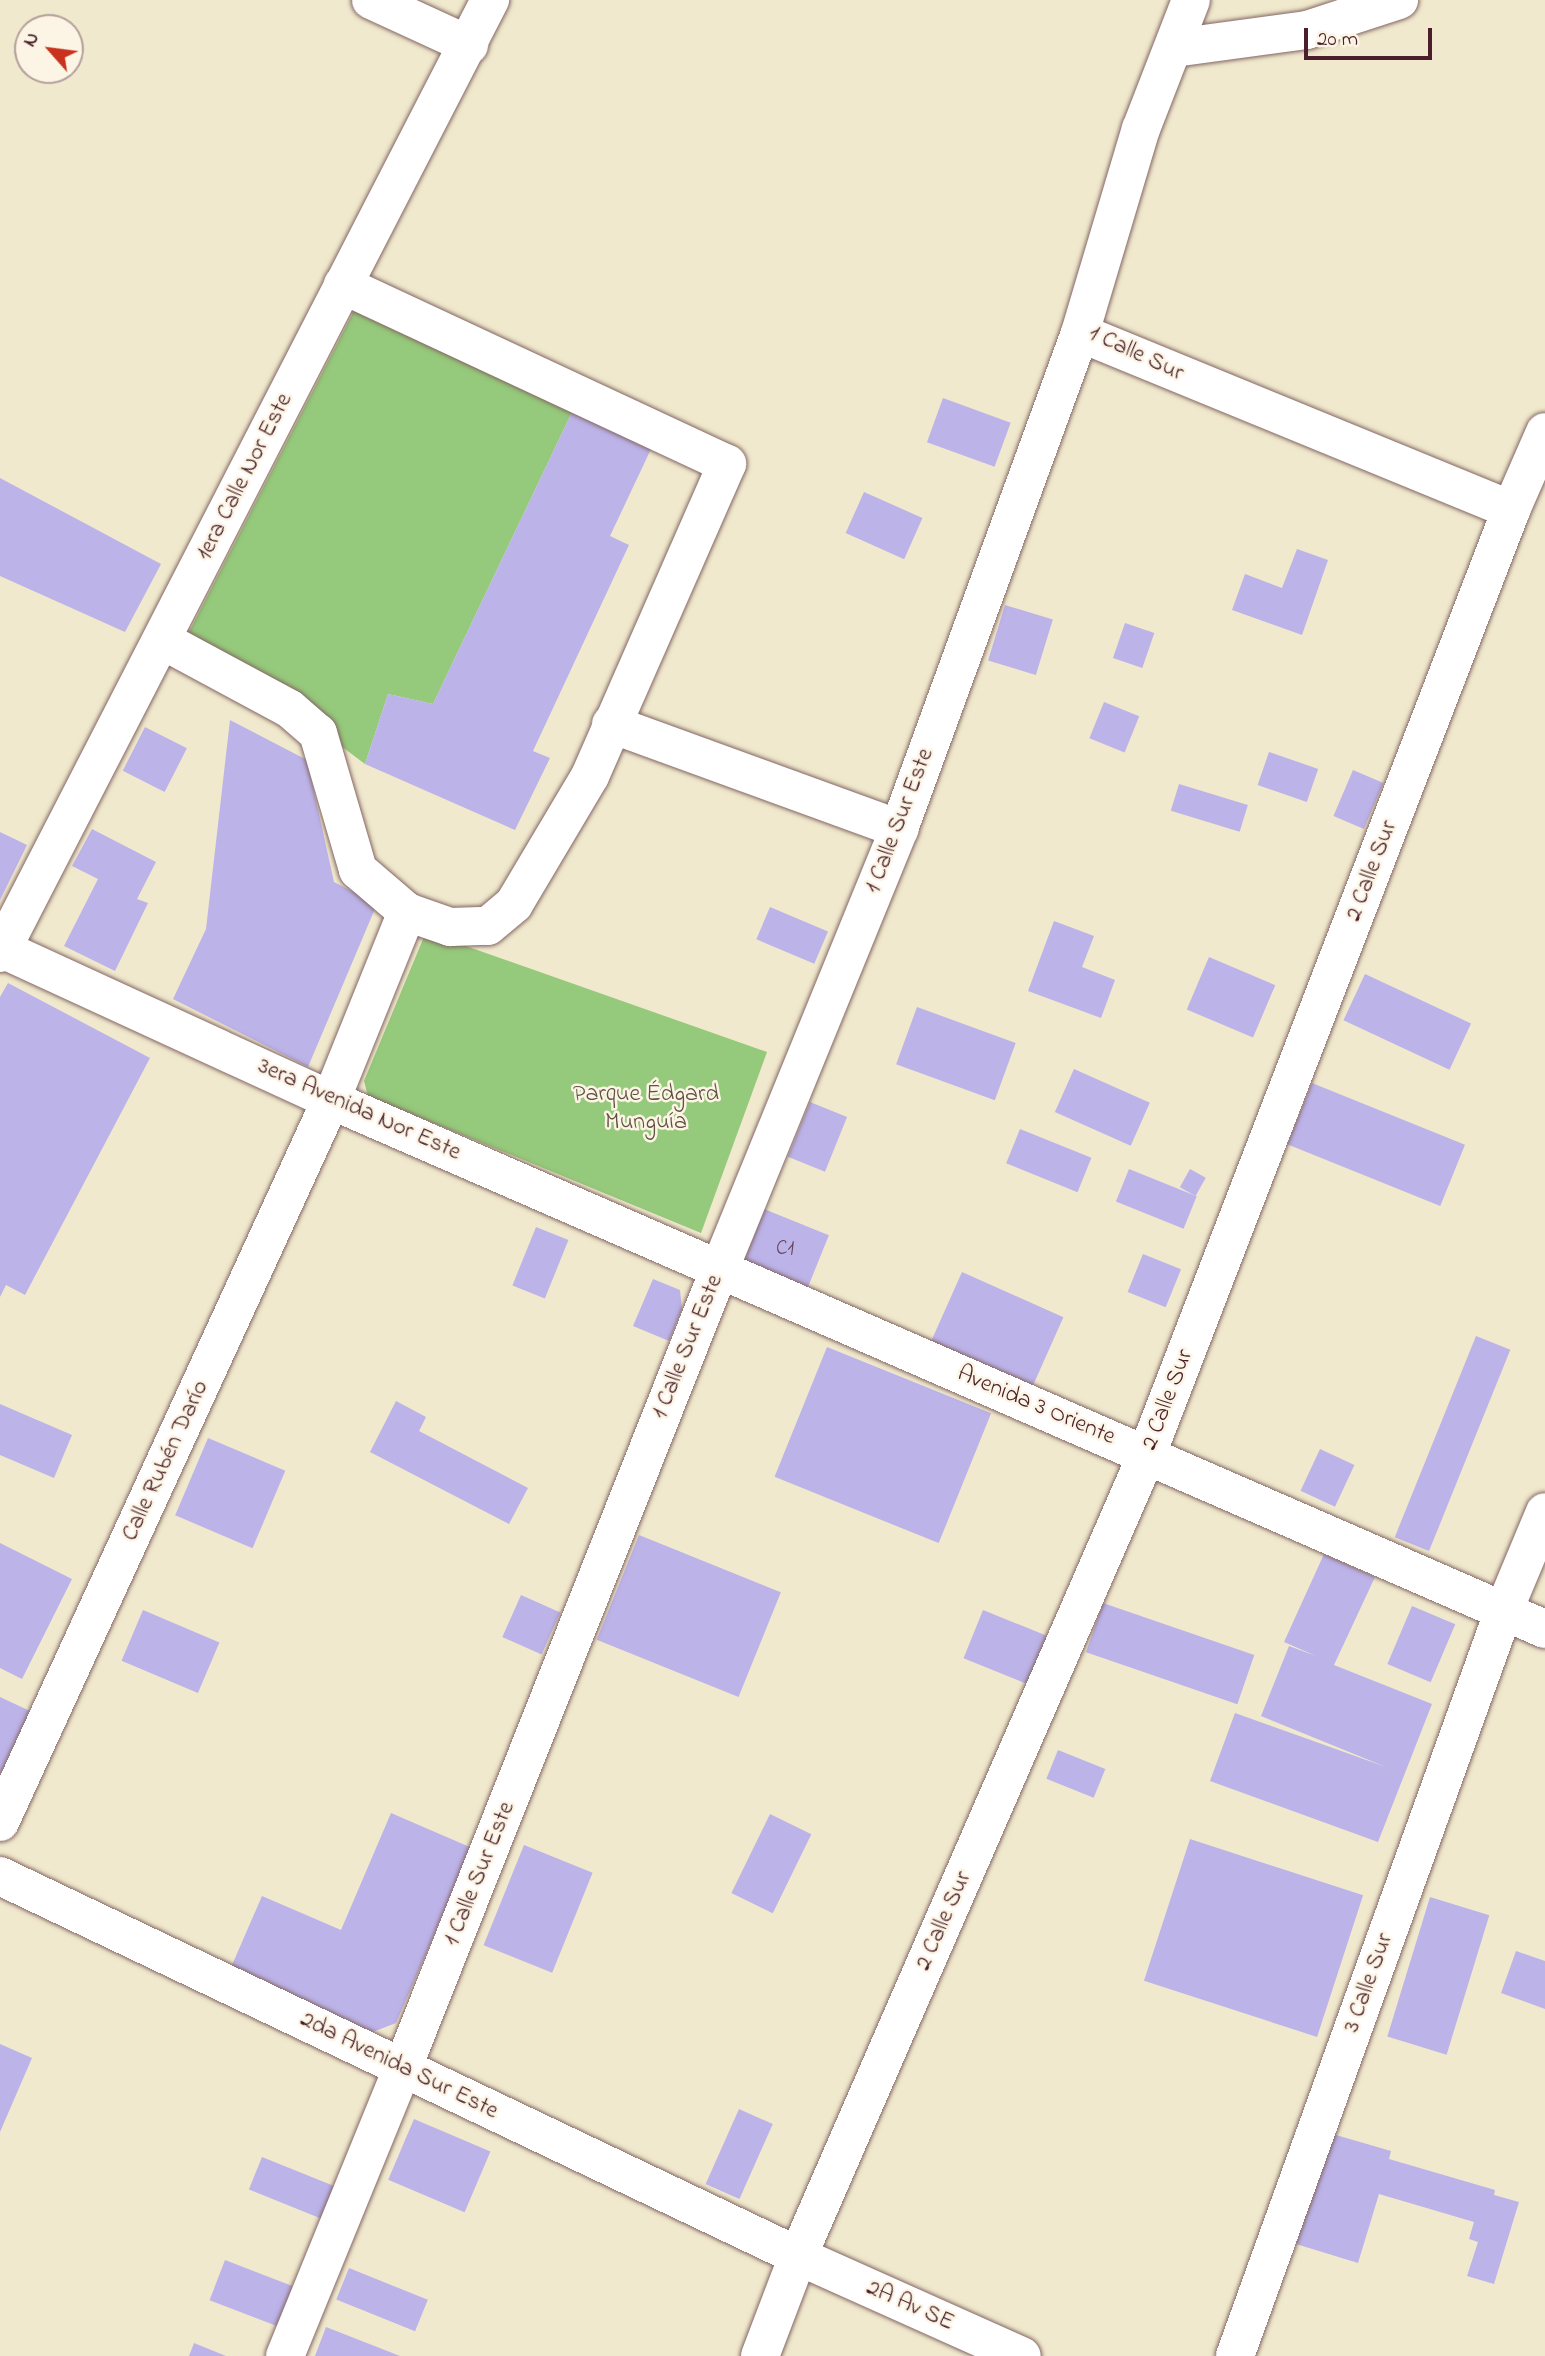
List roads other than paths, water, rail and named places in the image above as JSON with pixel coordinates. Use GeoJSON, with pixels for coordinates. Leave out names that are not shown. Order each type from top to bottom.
{"type":"FeatureCollection","features":[{"type":"Feature","properties":{"kind":"street"},"geometry":{"type":"LineString","coordinates":[[371,0],[469,45]]}},
{"type":"Feature","properties":{"kind":"street","name":"1era Calle Nor Este"},"geometry":{"type":"LineString","coordinates":[[1,950],[490,0]]}},
{"type":"Feature","properties":{"kind":"street","name":"1 Calle Sur"},"geometry":{"type":"LineString","coordinates":[[1191,0],[1141,129],[1080,333],[1511,510]]}},
{"type":"Feature","properties":{"kind":"street"},"geometry":{"type":"LineString","coordinates":[[1174,48],[1209,46],[1307,30],[1399,0]]}},
{"type":"Feature","properties":{"kind":"street"},"geometry":{"type":"LineString","coordinates":[[162,640],[290,709],[318,733],[358,870],[407,912],[450,927],[488,926],[514,904],[590,776],[727,464],[343,285]]}},
{"type":"Feature","properties":{"kind":"street","name":"1 Calle Sur Este"},"geometry":{"type":"LineString","coordinates":[[285,2356],[403,2067],[720,1268],[899,829],[1080,333]]}},
{"type":"Feature","properties":{"kind":"street","name":"2 Calle Sur"},"geometry":{"type":"LineString","coordinates":[[760,2356],[798,2256],[1147,1454],[1511,510],[1545,432]]}},
{"type":"Feature","properties":{"kind":"street"},"geometry":{"type":"LineString","coordinates":[[611,724],[899,829]]}},
{"type":"Feature","properties":{"kind":"street","name":"Calle Rubén Darío"},"geometry":{"type":"LineString","coordinates":[[0,1822],[331,1100],[407,912]]}},
{"type":"Feature","properties":{"kind":"street","name":"3era Avenida Nor Este"},"geometry":{"type":"LineString","coordinates":[[1,950],[331,1100],[720,1268]]}},
{"type":"Feature","properties":{"kind":"street","name":"Avenida 3 Oriente"},"geometry":{"type":"LineString","coordinates":[[720,1268],[1545,1629]]}},
{"type":"Feature","properties":{"kind":"street","name":"3 Calle Sur"},"geometry":{"type":"LineString","coordinates":[[1235,2356],[1504,1610],[1545,1512]]}},
{"type":"Feature","properties":{"kind":"street","name":"2da Avenida Sur Este"},"geometry":{"type":"LineString","coordinates":[[0,1875],[798,2256]]}},
{"type":"Feature","properties":{"kind":"street","name":"2A Av SE"},"geometry":{"type":"LineString","coordinates":[[798,2256],[1022,2356]]}},
{"type":"Feature","properties":{"kind":"park label","name":"Parque Édgard Munguía"},"geometry":{"type":"Point","coordinates":[646,1109]}}]}
